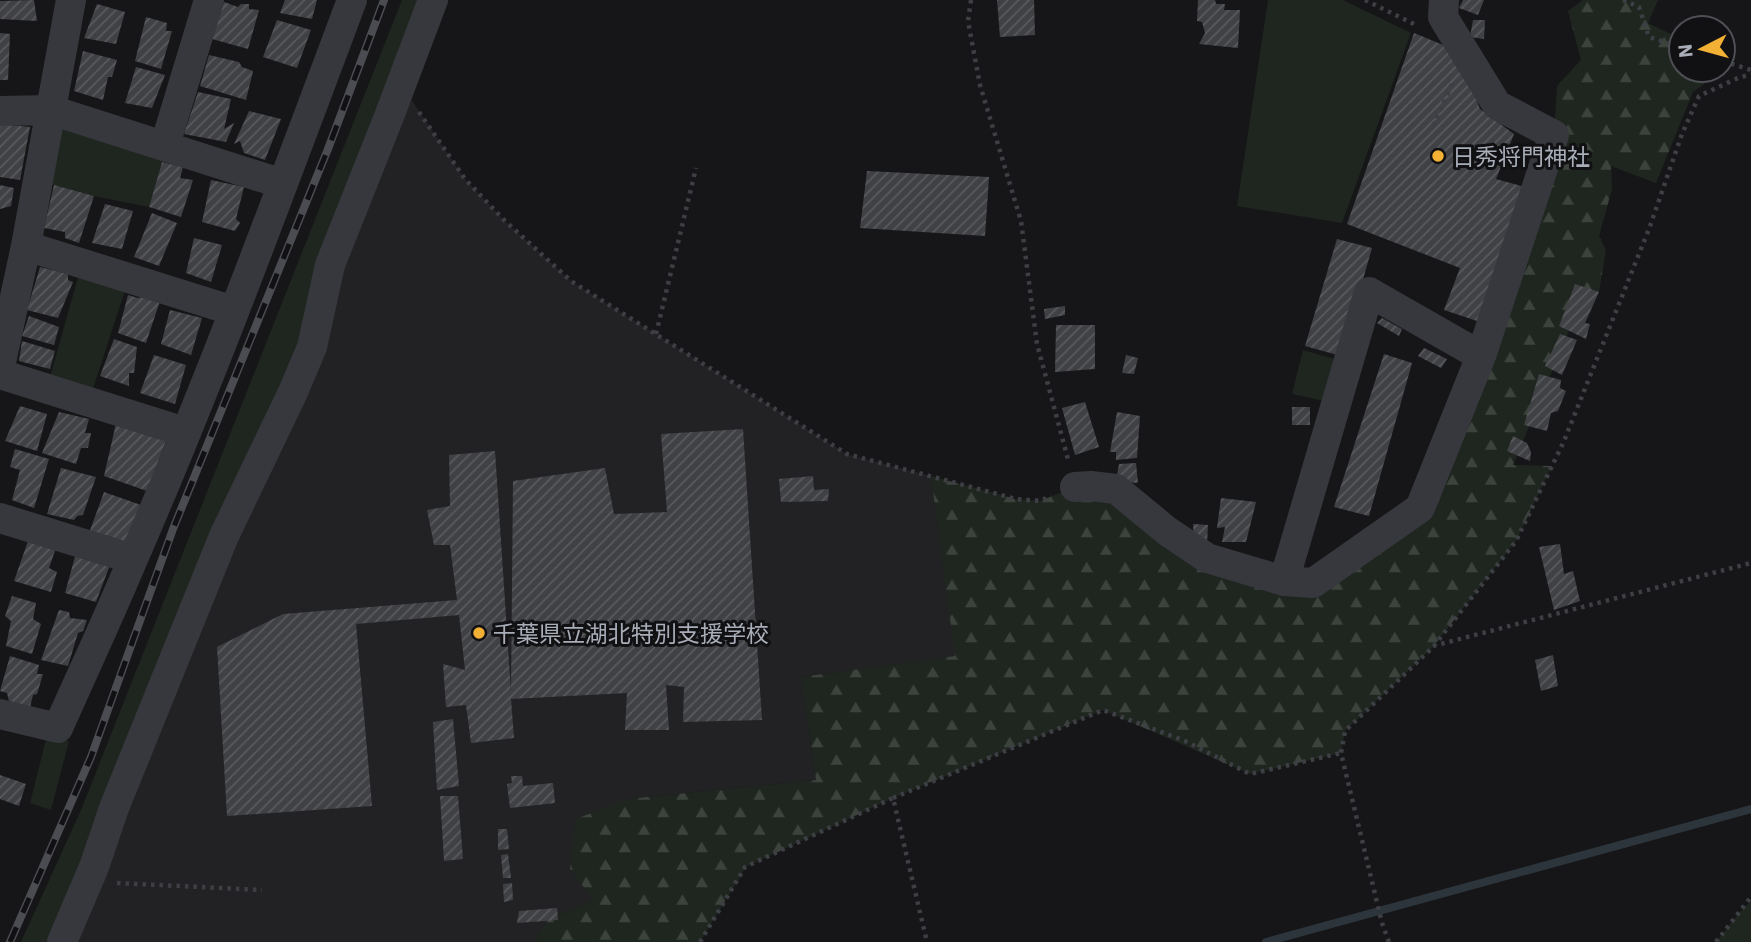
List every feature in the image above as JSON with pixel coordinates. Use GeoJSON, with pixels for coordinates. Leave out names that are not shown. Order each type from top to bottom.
{"type":"FeatureCollection","features":[{"type":"Feature","properties":{"kind":"street"},"geometry":{"type":"LineString","coordinates":[[0,367],[6,314],[26,246],[71,0]]}},
{"type":"Feature","properties":{"kind":"street"},"geometry":{"type":"LineString","coordinates":[[165,145],[209,0]]}},
{"type":"Feature","properties":{"kind":"street"},"geometry":{"type":"LineString","coordinates":[[0,713],[58,728],[186,432],[352,0]]}},
{"type":"Feature","properties":{"kind":"street"},"geometry":{"type":"LineString","coordinates":[[62,942],[223,536],[289,401],[312,347],[330,265],[433,0]]}},
{"type":"Feature","properties":{"kind":"street"},"geometry":{"type":"LineString","coordinates":[[1075,487],[1116,489],[1167,531],[1207,558],[1284,581],[1313,583],[1420,508],[1481,356],[1554,135],[1497,105],[1443,17],[1444,0]]}},
{"type":"Feature","properties":{"kind":"street"},"geometry":{"type":"LineString","coordinates":[[0,111],[51,110],[283,184]]}},
{"type":"Feature","properties":{"kind":"street"},"geometry":{"type":"LineString","coordinates":[[26,246],[234,310]]}},
{"type":"Feature","properties":{"kind":"street"},"geometry":{"type":"LineString","coordinates":[[1284,581],[1369,292],[1481,356]]}},
{"type":"Feature","properties":{"kind":"street"},"geometry":{"type":"LineString","coordinates":[[0,374],[186,432]]}},
{"type":"Feature","properties":{"kind":"street"},"geometry":{"type":"LineString","coordinates":[[0,518],[133,559]]}},
{"type":"Feature","properties":{"kind":"path"},"geometry":{"type":"LineString","coordinates":[[401,84],[465,178],[504,220],[571,281],[847,454],[1016,499],[1040,501],[1075,487],[1037,344],[1021,221],[980,85],[968,21],[971,0]]}},
{"type":"Feature","properties":{"kind":"path"},"geometry":{"type":"LineString","coordinates":[[1365,0],[1462,50],[1433,126]]}},
{"type":"Feature","properties":{"kind":"path"},"geometry":{"type":"LineString","coordinates":[[1623,0],[1639,6],[1649,37],[1667,43]]}},
{"type":"Feature","properties":{"kind":"path"},"geometry":{"type":"LineString","coordinates":[[1389,942],[1382,923],[1341,753],[1345,731],[1433,647],[1516,541],[1564,441],[1650,229],[1682,134],[1699,96],[1751,72]]}},
{"type":"Feature","properties":{"kind":"path"},"geometry":{"type":"LineString","coordinates":[[656,334],[696,168]]}},
{"type":"Feature","properties":{"kind":"path"},"geometry":{"type":"LineString","coordinates":[[1433,647],[1751,563]]}},
{"type":"Feature","properties":{"kind":"path"},"geometry":{"type":"LineString","coordinates":[[700,942],[746,867],[894,798],[1103,710],[1185,741],[1250,774],[1341,753]]}},
{"type":"Feature","properties":{"kind":"path"},"geometry":{"type":"LineString","coordinates":[[894,798],[927,942]]}},
{"type":"Feature","properties":{"kind":"path"},"geometry":{"type":"LineString","coordinates":[[88,881],[262,890]]}},
{"type":"Feature","properties":{"kind":"path"},"geometry":{"type":"LineString","coordinates":[[1716,942],[1751,897]]}},
{"type":"Feature","properties":{"kind":"shaded area"},"geometry":{"type":"Polygon","coordinates":[[[401,84],[465,179],[504,220],[571,281],[847,454],[931,476],[956,656],[801,677],[816,780],[627,799],[594,899],[547,921],[534,942],[62,942],[401,84]]]}},
{"type":"Feature","properties":{"kind":"green space"},"geometry":{"type":"Polygon","coordinates":[[[402,0],[433,0],[62,942],[21,942],[81,810],[402,0]]]}},
{"type":"Feature","properties":{"kind":"green space"},"geometry":{"type":"Polygon","coordinates":[[[1268,0],[1343,0],[1411,33],[1342,223],[1237,206],[1268,0]]]}},
{"type":"Feature","properties":{"kind":"green space"},"geometry":{"type":"Polygon","coordinates":[[[1583,0],[1658,0],[1648,23],[1667,32],[1667,84],[1704,84],[1693,92],[1656,183],[1611,166],[1612,189],[1599,236],[1606,250],[1599,292],[1585,292],[1513,465],[1552,466],[1516,541],[1433,647],[1345,731],[1341,753],[1250,774],[1103,710],[893,798],[746,867],[700,942],[534,942],[547,921],[593,899],[570,869],[576,819],[627,799],[816,780],[801,677],[955,656],[931,476],[1016,499],[1040,501],[1075,487],[1091,486],[1207,558],[1284,581],[1420,508],[1554,135],[1557,86],[1581,60],[1568,11],[1583,0]]]}},
{"type":"Feature","properties":{"kind":"green space"},"geometry":{"type":"Polygon","coordinates":[[[51,110],[165,145],[149,207],[38,181],[51,110]]]}},
{"type":"Feature","properties":{"kind":"green space"},"geometry":{"type":"Polygon","coordinates":[[[82,263],[129,278],[89,401],[47,388],[82,263]]]}},
{"type":"Feature","properties":{"kind":"green space"},"geometry":{"type":"Polygon","coordinates":[[[1303,350],[1342,361],[1329,402],[1292,394],[1303,350]]]}},
{"type":"Feature","properties":{"kind":"green space"},"geometry":{"type":"Polygon","coordinates":[[[46,739],[69,741],[51,810],[30,803],[46,739]]]}},
{"type":"Feature","properties":{"kind":"green space"},"geometry":{"type":"Polygon","coordinates":[[[1751,901],[1751,942],[1716,942],[1738,914],[1751,901]]]}},
{"type":"Feature","properties":{"kind":"building"},"geometry":{"type":"Polygon","coordinates":[[[34,0],[37,21],[0,19],[0,1],[34,0]]]}},
{"type":"Feature","properties":{"kind":"building"},"geometry":{"type":"Polygon","coordinates":[[[285,0],[317,0],[312,19],[280,13],[285,0]]]}},
{"type":"Feature","properties":{"kind":"building"},"geometry":{"type":"Polygon","coordinates":[[[997,0],[1034,0],[1035,35],[1000,37],[997,0]]]}},
{"type":"Feature","properties":{"kind":"building"},"geometry":{"type":"Polygon","coordinates":[[[1198,0],[1215,0],[1216,4],[1225,4],[1224,10],[1240,10],[1238,48],[1199,44],[1205,33],[1202,22],[1197,21],[1198,0]]]}},
{"type":"Feature","properties":{"kind":"building"},"geometry":{"type":"Polygon","coordinates":[[[1463,0],[1484,0],[1478,15],[1459,8],[1463,0]]]}},
{"type":"Feature","properties":{"kind":"building"},"geometry":{"type":"Polygon","coordinates":[[[224,2],[238,7],[241,4],[249,4],[249,9],[259,10],[248,49],[212,39],[224,2]]]}},
{"type":"Feature","properties":{"kind":"building"},"geometry":{"type":"Polygon","coordinates":[[[97,4],[125,12],[116,44],[84,38],[97,4]]]}},
{"type":"Feature","properties":{"kind":"building"},"geometry":{"type":"Polygon","coordinates":[[[146,17],[167,23],[166,31],[172,31],[161,69],[135,61],[146,17]]]}},
{"type":"Feature","properties":{"kind":"building"},"geometry":{"type":"Polygon","coordinates":[[[277,20],[311,30],[297,68],[263,57],[277,20]]]}},
{"type":"Feature","properties":{"kind":"building"},"geometry":{"type":"Polygon","coordinates":[[[1473,20],[1485,20],[1484,39],[1470,37],[1473,20]]]}},
{"type":"Feature","properties":{"kind":"building"},"geometry":{"type":"Polygon","coordinates":[[[0,33],[10,34],[8,80],[0,80],[0,33]]]}},
{"type":"Feature","properties":{"kind":"building","name":"日秀将門神社"},"geometry":{"type":"Polygon","coordinates":[[[1414,33],[1453,49],[1480,109],[1514,134],[1496,179],[1525,187],[1480,322],[1444,310],[1460,268],[1347,224],[1414,33]]]}},
{"type":"Feature","properties":{"kind":"building"},"geometry":{"type":"Polygon","coordinates":[[[83,51],[117,60],[112,77],[108,77],[103,100],[74,91],[83,51]]]}},
{"type":"Feature","properties":{"kind":"building"},"geometry":{"type":"Polygon","coordinates":[[[209,55],[239,62],[242,67],[253,71],[246,100],[200,86],[209,55]]]}},
{"type":"Feature","properties":{"kind":"building"},"geometry":{"type":"Polygon","coordinates":[[[136,67],[165,75],[152,108],[125,103],[136,67]]]}},
{"type":"Feature","properties":{"kind":"building"},"geometry":{"type":"Polygon","coordinates":[[[198,92],[231,99],[224,129],[234,123],[226,142],[184,134],[198,92]]]}},
{"type":"Feature","properties":{"kind":"building"},"geometry":{"type":"Polygon","coordinates":[[[249,111],[281,119],[265,160],[244,153],[240,141],[234,144],[249,111]]]}},
{"type":"Feature","properties":{"kind":"building"},"geometry":{"type":"Polygon","coordinates":[[[0,124],[30,127],[20,180],[0,177],[0,124]]]}},
{"type":"Feature","properties":{"kind":"building"},"geometry":{"type":"Polygon","coordinates":[[[162,162],[183,167],[180,178],[193,180],[181,217],[149,207],[162,162]]]}},
{"type":"Feature","properties":{"kind":"building"},"geometry":{"type":"Polygon","coordinates":[[[867,171],[989,177],[985,236],[860,228],[867,171]]]}},
{"type":"Feature","properties":{"kind":"building"},"geometry":{"type":"Polygon","coordinates":[[[211,180],[244,187],[236,219],[240,223],[235,231],[202,222],[211,180]]]}},
{"type":"Feature","properties":{"kind":"building"},"geometry":{"type":"Polygon","coordinates":[[[0,185],[14,188],[11,206],[0,209],[0,185]]]}},
{"type":"Feature","properties":{"kind":"building"},"geometry":{"type":"Polygon","coordinates":[[[54,185],[94,196],[79,243],[65,238],[65,232],[44,228],[54,185]]]}},
{"type":"Feature","properties":{"kind":"building"},"geometry":{"type":"Polygon","coordinates":[[[105,204],[133,211],[122,249],[92,243],[105,204]]]}},
{"type":"Feature","properties":{"kind":"building"},"geometry":{"type":"Polygon","coordinates":[[[152,213],[177,223],[159,266],[134,257],[152,213]]]}},
{"type":"Feature","properties":{"kind":"building"},"geometry":{"type":"Polygon","coordinates":[[[194,238],[222,245],[211,282],[186,273],[194,238]]]}},
{"type":"Feature","properties":{"kind":"building"},"geometry":{"type":"Polygon","coordinates":[[[1337,239],[1372,248],[1341,356],[1305,346],[1337,239]]]}},
{"type":"Feature","properties":{"kind":"building"},"geometry":{"type":"Polygon","coordinates":[[[40,267],[68,274],[68,280],[73,282],[58,318],[27,310],[40,267]]]}},
{"type":"Feature","properties":{"kind":"building"},"geometry":{"type":"Polygon","coordinates":[[[1575,284],[1599,292],[1585,323],[1590,324],[1586,339],[1559,326],[1575,284]]]}},
{"type":"Feature","properties":{"kind":"building"},"geometry":{"type":"Polygon","coordinates":[[[128,295],[138,298],[145,296],[160,301],[146,343],[118,333],[128,295]]]}},
{"type":"Feature","properties":{"kind":"building"},"geometry":{"type":"Polygon","coordinates":[[[1065,306],[1065,315],[1045,319],[1044,309],[1065,306]]]}},
{"type":"Feature","properties":{"kind":"building"},"geometry":{"type":"Polygon","coordinates":[[[170,310],[202,318],[191,355],[161,344],[170,310]]]}},
{"type":"Feature","properties":{"kind":"building"},"geometry":{"type":"Polygon","coordinates":[[[29,316],[59,327],[54,345],[22,336],[29,316]]]}},
{"type":"Feature","properties":{"kind":"building"},"geometry":{"type":"Polygon","coordinates":[[[1382,318],[1402,329],[1399,336],[1377,323],[1382,318]]]}},
{"type":"Feature","properties":{"kind":"building"},"geometry":{"type":"Polygon","coordinates":[[[1056,325],[1095,325],[1095,369],[1055,372],[1056,325]]]}},
{"type":"Feature","properties":{"kind":"building"},"geometry":{"type":"Polygon","coordinates":[[[1560,334],[1577,340],[1562,375],[1545,366],[1560,334]]]}},
{"type":"Feature","properties":{"kind":"building"},"geometry":{"type":"Polygon","coordinates":[[[114,339],[137,347],[134,373],[129,373],[129,386],[100,376],[114,339]]]}},
{"type":"Feature","properties":{"kind":"building"},"geometry":{"type":"Polygon","coordinates":[[[22,341],[55,351],[50,369],[19,361],[22,341]]]}},
{"type":"Feature","properties":{"kind":"building"},"geometry":{"type":"Polygon","coordinates":[[[1424,348],[1447,359],[1441,368],[1418,356],[1424,348]]]}},
{"type":"Feature","properties":{"kind":"building"},"geometry":{"type":"Polygon","coordinates":[[[1384,354],[1412,363],[1369,516],[1334,507],[1384,354]]]}},
{"type":"Feature","properties":{"kind":"building"},"geometry":{"type":"Polygon","coordinates":[[[154,355],[186,365],[175,404],[140,393],[154,355]]]}},
{"type":"Feature","properties":{"kind":"building"},"geometry":{"type":"Polygon","coordinates":[[[1126,355],[1138,358],[1134,374],[1122,373],[1126,355]]]}},
{"type":"Feature","properties":{"kind":"building"},"geometry":{"type":"Polygon","coordinates":[[[1539,374],[1561,380],[1560,388],[1566,391],[1558,411],[1551,413],[1547,431],[1524,425],[1539,374]]]}},
{"type":"Feature","properties":{"kind":"building"},"geometry":{"type":"Polygon","coordinates":[[[1085,402],[1099,447],[1075,455],[1062,408],[1085,402]]]}},
{"type":"Feature","properties":{"kind":"building"},"geometry":{"type":"Polygon","coordinates":[[[20,406],[47,414],[37,451],[5,441],[20,406]]]}},
{"type":"Feature","properties":{"kind":"building"},"geometry":{"type":"Polygon","coordinates":[[[1292,407],[1310,407],[1310,425],[1292,425],[1292,407]]]}},
{"type":"Feature","properties":{"kind":"building"},"geometry":{"type":"Polygon","coordinates":[[[59,412],[89,419],[85,433],[91,433],[88,448],[81,448],[76,464],[42,453],[59,412]]]}},
{"type":"Feature","properties":{"kind":"building"},"geometry":{"type":"Polygon","coordinates":[[[1117,412],[1140,416],[1137,458],[1116,460],[1116,452],[1110,452],[1117,412]]]}},
{"type":"Feature","properties":{"kind":"building"},"geometry":{"type":"Polygon","coordinates":[[[117,419],[166,441],[147,491],[104,476],[117,419]]]}},
{"type":"Feature","properties":{"kind":"building"},"geometry":{"type":"Polygon","coordinates":[[[743,429],[762,720],[683,722],[684,687],[666,685],[669,730],[625,730],[627,693],[511,699],[514,738],[471,743],[466,705],[446,707],[443,664],[465,670],[459,615],[356,624],[372,806],[227,816],[217,647],[283,614],[457,600],[450,545],[434,545],[427,510],[450,506],[449,455],[495,451],[511,692],[513,481],[605,468],[614,514],[667,512],[661,434],[743,429]]]}},
{"type":"Feature","properties":{"kind":"building"},"geometry":{"type":"Polygon","coordinates":[[[1513,436],[1527,443],[1531,452],[1530,461],[1507,451],[1513,436]]]}},
{"type":"Feature","properties":{"kind":"building"},"geometry":{"type":"Polygon","coordinates":[[[15,449],[49,459],[34,508],[12,500],[20,470],[10,467],[15,449]]]}},
{"type":"Feature","properties":{"kind":"building"},"geometry":{"type":"Polygon","coordinates":[[[1136,463],[1138,483],[1116,481],[1119,464],[1136,463]]]}},
{"type":"Feature","properties":{"kind":"building"},"geometry":{"type":"Polygon","coordinates":[[[61,468],[96,477],[83,515],[74,520],[47,514],[61,468]]]}},
{"type":"Feature","properties":{"kind":"building"},"geometry":{"type":"Polygon","coordinates":[[[813,476],[814,490],[829,489],[828,501],[781,502],[779,479],[813,476]]]}},
{"type":"Feature","properties":{"kind":"building"},"geometry":{"type":"Polygon","coordinates":[[[104,492],[141,505],[126,546],[89,533],[104,492]]]}},
{"type":"Feature","properties":{"kind":"building"},"geometry":{"type":"Polygon","coordinates":[[[1221,498],[1256,502],[1246,542],[1222,542],[1225,527],[1217,528],[1221,498]]]}},
{"type":"Feature","properties":{"kind":"building"},"geometry":{"type":"Polygon","coordinates":[[[1193,524],[1208,525],[1207,545],[1194,542],[1193,524]]]}},
{"type":"Feature","properties":{"kind":"building"},"geometry":{"type":"Polygon","coordinates":[[[28,541],[56,548],[49,568],[57,572],[51,592],[14,581],[28,541]]]}},
{"type":"Feature","properties":{"kind":"building"},"geometry":{"type":"Polygon","coordinates":[[[1560,544],[1564,574],[1573,571],[1580,601],[1554,610],[1539,547],[1560,544]]]}},
{"type":"Feature","properties":{"kind":"building"},"geometry":{"type":"Polygon","coordinates":[[[76,553],[110,565],[96,602],[65,593],[76,553]]]}},
{"type":"Feature","properties":{"kind":"building"},"geometry":{"type":"Polygon","coordinates":[[[12,596],[36,603],[33,619],[41,624],[32,654],[6,646],[11,621],[5,616],[12,596]]]}},
{"type":"Feature","properties":{"kind":"building"},"geometry":{"type":"Polygon","coordinates":[[[59,610],[69,612],[70,618],[87,620],[83,631],[78,633],[68,666],[41,660],[59,610]]]}},
{"type":"Feature","properties":{"kind":"building"},"geometry":{"type":"Polygon","coordinates":[[[1553,655],[1558,686],[1541,691],[1535,660],[1553,655]]]}},
{"type":"Feature","properties":{"kind":"building"},"geometry":{"type":"Polygon","coordinates":[[[10,656],[39,665],[37,674],[43,674],[30,707],[9,701],[7,693],[0,691],[10,656]]]}},
{"type":"Feature","properties":{"kind":"building"},"geometry":{"type":"Polygon","coordinates":[[[453,719],[459,786],[437,790],[433,722],[453,719]]]}},
{"type":"Feature","properties":{"kind":"building"},"geometry":{"type":"Polygon","coordinates":[[[0,775],[26,784],[19,806],[0,799],[0,775]]]}},
{"type":"Feature","properties":{"kind":"building"},"geometry":{"type":"Polygon","coordinates":[[[511,776],[522,776],[523,786],[553,783],[555,803],[510,808],[507,784],[512,783],[511,776]]]}},
{"type":"Feature","properties":{"kind":"building"},"geometry":{"type":"Polygon","coordinates":[[[440,796],[458,796],[463,859],[444,861],[440,796]]]}},
{"type":"Feature","properties":{"kind":"building"},"geometry":{"type":"Polygon","coordinates":[[[498,829],[507,829],[509,849],[498,850],[498,829]]]}},
{"type":"Feature","properties":{"kind":"building"},"geometry":{"type":"Polygon","coordinates":[[[508,854],[511,878],[503,878],[501,855],[508,854]]]}},
{"type":"Feature","properties":{"kind":"building"},"geometry":{"type":"Polygon","coordinates":[[[512,883],[513,900],[504,902],[503,884],[512,883]]]}},
{"type":"Feature","properties":{"kind":"building"},"geometry":{"type":"Polygon","coordinates":[[[557,908],[558,920],[517,923],[519,911],[557,908]]]}},
{"type":"Feature","properties":{"kind":"waterway"},"geometry":{"type":"LineString","coordinates":[[1266,942],[1751,809]]}},
{"type":"Feature","properties":{"kind":"railway"},"geometry":{"type":"LineString","coordinates":[[10,942],[91,757],[173,529],[328,149],[384,0]]}},
{"type":"Feature","properties":{"kind":"place","name":"日秀将門神社"},"geometry":{"type":"Point","coordinates":[1438,156]}},
{"type":"Feature","properties":{"kind":"place","name":"千葉県立湖北特別支援学校"},"geometry":{"type":"Point","coordinates":[479,633]}}]}
